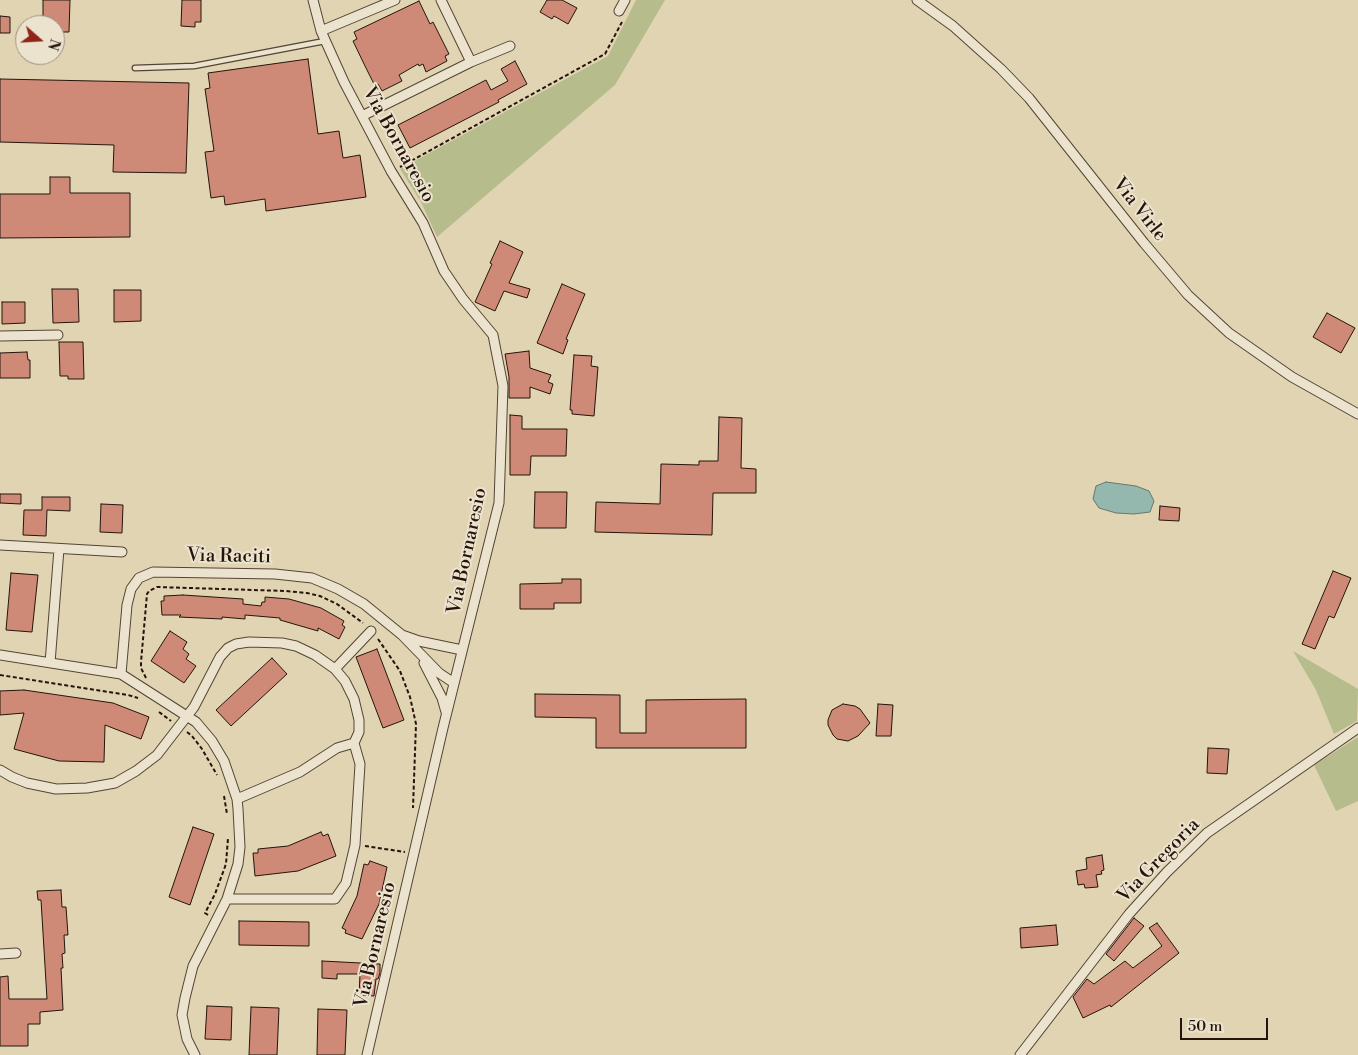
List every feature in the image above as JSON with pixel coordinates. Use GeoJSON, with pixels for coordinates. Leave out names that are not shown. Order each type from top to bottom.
{"type":"FeatureCollection","features":[{"type":"Feature","properties":{"kind":"street","name":"Via Bornaresio"},"geometry":{"type":"LineString","coordinates":[[313,0],[321,31],[344,82],[391,170],[423,223],[444,271],[462,299],[493,335],[503,386],[499,503],[446,714],[367,1055]]}},
{"type":"Feature","properties":{"kind":"street"},"geometry":{"type":"LineString","coordinates":[[321,31],[395,0]]}},
{"type":"Feature","properties":{"kind":"street"},"geometry":{"type":"LineString","coordinates":[[441,0],[471,62]]}},
{"type":"Feature","properties":{"kind":"street"},"geometry":{"type":"LineString","coordinates":[[619,11],[625,0]]}},
{"type":"Feature","properties":{"kind":"street","name":"Via Virle"},"geometry":{"type":"LineString","coordinates":[[917,0],[952,26],[1001,69],[1030,98],[1144,243],[1188,295],[1229,333],[1292,377],[1358,414]]}},
{"type":"Feature","properties":{"kind":"street"},"geometry":{"type":"LineString","coordinates":[[362,116],[471,62],[510,46]]}},
{"type":"Feature","properties":{"kind":"street"},"geometry":{"type":"LineString","coordinates":[[0,336],[58,335]]}},
{"type":"Feature","properties":{"kind":"street"},"geometry":{"type":"LineString","coordinates":[[0,545],[122,552]]}},
{"type":"Feature","properties":{"kind":"street"},"geometry":{"type":"LineString","coordinates":[[50,662],[59,549]]}},
{"type":"Feature","properties":{"kind":"street","name":"Via Raciti"},"geometry":{"type":"LineString","coordinates":[[121,674],[127,605],[131,589],[139,578],[153,572],[275,574],[312,578],[338,589],[364,604],[402,635],[439,673],[454,683]]}},
{"type":"Feature","properties":{"kind":"street"},"geometry":{"type":"LineString","coordinates":[[335,669],[371,631]]}},
{"type":"Feature","properties":{"kind":"street","name":"Via Raciti"},"geometry":{"type":"LineString","coordinates":[[402,635],[419,641],[462,650]]}},
{"type":"Feature","properties":{"kind":"street"},"geometry":{"type":"LineString","coordinates":[[0,770],[27,783],[56,788],[87,788],[115,783],[136,771],[157,755],[188,715],[220,657],[228,648],[236,644],[250,642],[269,643],[296,646],[315,655],[335,669],[345,681],[354,699],[359,720],[359,732],[354,743],[360,764],[355,845],[346,883],[335,899],[227,899]]}},
{"type":"Feature","properties":{"kind":"street"},"geometry":{"type":"LineString","coordinates":[[418,651],[442,698],[446,714]]}},
{"type":"Feature","properties":{"kind":"street"},"geometry":{"type":"LineString","coordinates":[[0,655],[121,674],[188,715],[212,741],[224,761],[237,799],[240,847],[238,864],[227,899],[193,966],[185,998],[182,1015],[187,1039],[195,1055]]}},
{"type":"Feature","properties":{"kind":"street","name":"Via Gregoria"},"geometry":{"type":"LineString","coordinates":[[1020,1055],[1129,914],[1167,872],[1207,833],[1358,728]]}},
{"type":"Feature","properties":{"kind":"street"},"geometry":{"type":"LineString","coordinates":[[237,799],[300,772],[336,748],[354,743]]}},
{"type":"Feature","properties":{"kind":"street"},"geometry":{"type":"LineString","coordinates":[[0,954],[16,953]]}},
{"type":"Feature","properties":{"kind":"lane"},"geometry":{"type":"LineString","coordinates":[[135,68],[194,66],[325,41]]}},
{"type":"Feature","properties":{"kind":"path"},"geometry":{"type":"LineString","coordinates":[[391,170],[412,162],[605,54],[622,22]]}},
{"type":"Feature","properties":{"kind":"path"},"geometry":{"type":"LineString","coordinates":[[135,697],[147,677],[141,668],[147,594],[149,590],[157,587],[286,591],[320,596],[352,614],[371,631],[382,643],[400,671],[410,697],[416,724],[412,816]]}},
{"type":"Feature","properties":{"kind":"path"},"geometry":{"type":"LineString","coordinates":[[355,845],[405,852]]}},
{"type":"Feature","properties":{"kind":"green space"},"geometry":{"type":"Polygon","coordinates":[[[636,0],[665,0],[615,85],[437,237],[421,202],[400,169],[608,56],[636,0]]]}},
{"type":"Feature","properties":{"kind":"green space"},"geometry":{"type":"Polygon","coordinates":[[[1293,651],[1358,689],[1357,721],[1334,734],[1316,690],[1293,651]]]}},
{"type":"Feature","properties":{"kind":"green space"},"geometry":{"type":"Polygon","coordinates":[[[1358,737],[1358,801],[1336,811],[1314,765],[1358,737]]]}},
{"type":"Feature","properties":{"kind":"water"},"geometry":{"type":"Polygon","coordinates":[[[1106,482],[1136,486],[1149,491],[1154,501],[1150,512],[1134,514],[1116,513],[1099,508],[1093,499],[1096,486],[1106,482]]]}},
{"type":"Feature","properties":{"kind":"building"},"geometry":{"type":"Polygon","coordinates":[[[43,0],[70,0],[69,32],[65,32],[65,15],[43,15],[43,0]]]}},
{"type":"Feature","properties":{"kind":"building"},"geometry":{"type":"Polygon","coordinates":[[[182,0],[201,0],[201,22],[195,22],[195,27],[181,26],[182,0]]]}},
{"type":"Feature","properties":{"kind":"building"},"geometry":{"type":"Polygon","coordinates":[[[547,0],[562,0],[577,8],[568,24],[554,16],[552,19],[540,12],[547,0]]]}},
{"type":"Feature","properties":{"kind":"building"},"geometry":{"type":"Polygon","coordinates":[[[419,1],[430,24],[433,22],[449,54],[445,56],[447,61],[426,72],[423,64],[419,66],[418,64],[399,75],[402,81],[382,91],[378,84],[375,86],[353,41],[357,39],[354,32],[419,1]]]}},
{"type":"Feature","properties":{"kind":"building"},"geometry":{"type":"Polygon","coordinates":[[[0,16],[10,17],[10,33],[0,33],[0,16]]]}},
{"type":"Feature","properties":{"kind":"building"},"geometry":{"type":"Polygon","coordinates":[[[308,59],[318,134],[339,131],[343,158],[360,155],[366,197],[266,211],[265,199],[225,205],[224,196],[211,198],[205,152],[214,151],[205,89],[210,88],[208,73],[308,59]]]}},
{"type":"Feature","properties":{"kind":"building"},"geometry":{"type":"Polygon","coordinates":[[[515,61],[527,84],[498,100],[499,102],[410,148],[398,125],[486,80],[491,90],[508,81],[501,69],[515,61]]]}},
{"type":"Feature","properties":{"kind":"building"},"geometry":{"type":"Polygon","coordinates":[[[0,79],[189,83],[186,173],[113,172],[114,145],[0,142],[0,79]]]}},
{"type":"Feature","properties":{"kind":"building"},"geometry":{"type":"Polygon","coordinates":[[[50,177],[70,177],[70,193],[130,193],[130,237],[0,238],[0,194],[50,194],[50,177]]]}},
{"type":"Feature","properties":{"kind":"building"},"geometry":{"type":"Polygon","coordinates":[[[500,241],[523,252],[509,283],[530,289],[527,298],[504,291],[495,311],[475,302],[500,241]]]}},
{"type":"Feature","properties":{"kind":"building"},"geometry":{"type":"Polygon","coordinates":[[[562,284],[585,294],[566,339],[568,340],[563,354],[537,343],[562,284]]]}},
{"type":"Feature","properties":{"kind":"building"},"geometry":{"type":"Polygon","coordinates":[[[52,289],[78,289],[79,322],[53,323],[52,289]]]}},
{"type":"Feature","properties":{"kind":"building"},"geometry":{"type":"Polygon","coordinates":[[[114,290],[141,290],[141,321],[114,322],[114,290]]]}},
{"type":"Feature","properties":{"kind":"building"},"geometry":{"type":"Polygon","coordinates":[[[2,302],[25,302],[25,323],[2,324],[2,302]]]}},
{"type":"Feature","properties":{"kind":"building"},"geometry":{"type":"Polygon","coordinates":[[[1327,313],[1355,328],[1341,353],[1313,337],[1327,313]]]}},
{"type":"Feature","properties":{"kind":"building"},"geometry":{"type":"Polygon","coordinates":[[[59,342],[83,342],[84,379],[68,379],[68,376],[60,376],[59,342]]]}},
{"type":"Feature","properties":{"kind":"building"},"geometry":{"type":"Polygon","coordinates":[[[529,351],[530,368],[551,375],[548,382],[553,384],[550,394],[530,387],[530,398],[509,398],[509,377],[505,354],[529,351]]]}},
{"type":"Feature","properties":{"kind":"building"},"geometry":{"type":"Polygon","coordinates":[[[27,352],[28,360],[30,360],[30,378],[0,378],[0,353],[27,352]]]}},
{"type":"Feature","properties":{"kind":"building"},"geometry":{"type":"Polygon","coordinates":[[[574,355],[592,356],[591,366],[598,367],[594,416],[572,414],[572,410],[570,410],[574,355]]]}},
{"type":"Feature","properties":{"kind":"building"},"geometry":{"type":"Polygon","coordinates":[[[510,415],[522,416],[522,429],[567,429],[566,456],[531,456],[530,475],[510,475],[510,415]]]}},
{"type":"Feature","properties":{"kind":"building"},"geometry":{"type":"Polygon","coordinates":[[[719,417],[742,418],[741,468],[756,469],[756,493],[713,493],[712,535],[595,532],[596,502],[660,504],[661,464],[699,465],[699,461],[718,461],[719,417]]]}},
{"type":"Feature","properties":{"kind":"building"},"geometry":{"type":"Polygon","coordinates":[[[535,492],[567,492],[566,528],[534,528],[535,492]]]}},
{"type":"Feature","properties":{"kind":"building"},"geometry":{"type":"Polygon","coordinates":[[[0,494],[21,494],[21,504],[0,503],[0,494]]]}},
{"type":"Feature","properties":{"kind":"building"},"geometry":{"type":"Polygon","coordinates":[[[42,497],[70,497],[70,511],[47,510],[46,536],[23,535],[24,510],[42,510],[42,497]]]}},
{"type":"Feature","properties":{"kind":"building"},"geometry":{"type":"Polygon","coordinates":[[[101,504],[123,505],[122,533],[100,532],[101,504]]]}},
{"type":"Feature","properties":{"kind":"building"},"geometry":{"type":"Polygon","coordinates":[[[1160,506],[1180,508],[1179,521],[1159,520],[1160,506]]]}},
{"type":"Feature","properties":{"kind":"building"},"geometry":{"type":"Polygon","coordinates":[[[1333,571],[1351,578],[1334,618],[1329,616],[1315,649],[1302,644],[1333,571]]]}},
{"type":"Feature","properties":{"kind":"building"},"geometry":{"type":"Polygon","coordinates":[[[11,573],[38,575],[32,632],[6,630],[11,573]]]}},
{"type":"Feature","properties":{"kind":"building"},"geometry":{"type":"Polygon","coordinates":[[[562,579],[581,579],[581,603],[554,603],[554,609],[520,609],[520,584],[562,583],[562,579]]]}},
{"type":"Feature","properties":{"kind":"building"},"geometry":{"type":"Polygon","coordinates":[[[183,595],[243,599],[243,604],[261,606],[262,602],[265,602],[265,597],[289,599],[321,608],[344,621],[342,625],[345,627],[339,639],[318,628],[318,631],[280,620],[280,618],[245,615],[245,619],[222,617],[222,619],[162,615],[161,601],[164,601],[164,596],[183,595]]]}},
{"type":"Feature","properties":{"kind":"building"},"geometry":{"type":"Polygon","coordinates":[[[170,631],[187,642],[183,649],[189,654],[186,659],[196,666],[184,683],[151,661],[170,631]]]}},
{"type":"Feature","properties":{"kind":"building"},"geometry":{"type":"Polygon","coordinates":[[[377,649],[404,720],[383,728],[356,657],[377,649]]]}},
{"type":"Feature","properties":{"kind":"building"},"geometry":{"type":"Polygon","coordinates":[[[272,658],[287,674],[231,726],[216,710],[272,658]]]}},
{"type":"Feature","properties":{"kind":"building"},"geometry":{"type":"Polygon","coordinates":[[[24,690],[113,703],[149,717],[141,739],[105,725],[104,762],[59,761],[14,749],[24,713],[0,715],[0,691],[24,690]]]}},
{"type":"Feature","properties":{"kind":"building"},"geometry":{"type":"Polygon","coordinates":[[[535,694],[620,695],[620,733],[646,733],[646,700],[746,699],[746,748],[596,748],[596,718],[535,717],[535,694]]]}},
{"type":"Feature","properties":{"kind":"building"},"geometry":{"type":"Polygon","coordinates":[[[843,704],[860,709],[870,723],[858,736],[848,741],[837,739],[828,725],[832,710],[843,704]]]}},
{"type":"Feature","properties":{"kind":"building"},"geometry":{"type":"Polygon","coordinates":[[[878,704],[893,705],[891,736],[876,736],[878,704]]]}},
{"type":"Feature","properties":{"kind":"building"},"geometry":{"type":"Polygon","coordinates":[[[1208,748],[1229,749],[1227,774],[1207,773],[1208,748]]]}},
{"type":"Feature","properties":{"kind":"building"},"geometry":{"type":"Polygon","coordinates":[[[193,827],[214,834],[190,905],[169,897],[193,827]]]}},
{"type":"Feature","properties":{"kind":"building"},"geometry":{"type":"Polygon","coordinates":[[[321,832],[323,836],[328,834],[336,856],[298,871],[255,876],[253,853],[258,853],[258,849],[288,846],[321,832]]]}},
{"type":"Feature","properties":{"kind":"building"},"geometry":{"type":"Polygon","coordinates":[[[1102,855],[1104,870],[1101,871],[1102,874],[1096,875],[1098,887],[1085,888],[1084,884],[1078,885],[1076,871],[1087,869],[1086,858],[1102,855]]]}},
{"type":"Feature","properties":{"kind":"building"},"geometry":{"type":"Polygon","coordinates":[[[370,861],[387,867],[379,904],[362,939],[345,933],[346,930],[342,928],[357,896],[364,864],[368,865],[370,861]]]}},
{"type":"Feature","properties":{"kind":"building"},"geometry":{"type":"Polygon","coordinates":[[[61,890],[62,907],[66,907],[68,935],[64,935],[65,953],[62,954],[63,968],[61,968],[63,1010],[40,1012],[40,1024],[28,1024],[28,1046],[0,1046],[0,977],[8,976],[9,999],[47,999],[41,900],[38,900],[37,891],[61,890]]]}},
{"type":"Feature","properties":{"kind":"building"},"geometry":{"type":"Polygon","coordinates":[[[1134,918],[1144,926],[1114,961],[1106,954],[1134,918]]]}},
{"type":"Feature","properties":{"kind":"building"},"geometry":{"type":"Polygon","coordinates":[[[239,921],[309,922],[309,946],[239,945],[239,921]]]}},
{"type":"Feature","properties":{"kind":"building"},"geometry":{"type":"Polygon","coordinates":[[[1157,923],[1179,953],[1111,1007],[1110,1005],[1083,1018],[1073,997],[1087,979],[1094,984],[1125,961],[1133,968],[1162,946],[1149,928],[1157,923]]]}},
{"type":"Feature","properties":{"kind":"building"},"geometry":{"type":"Polygon","coordinates":[[[1056,925],[1058,945],[1021,948],[1020,928],[1056,925]]]}},
{"type":"Feature","properties":{"kind":"building"},"geometry":{"type":"Polygon","coordinates":[[[322,961],[380,964],[380,973],[378,979],[376,979],[374,996],[359,995],[360,974],[337,974],[337,979],[322,978],[322,961]]]}},
{"type":"Feature","properties":{"kind":"building"},"geometry":{"type":"Polygon","coordinates":[[[207,1006],[232,1007],[231,1040],[205,1039],[207,1006]]]}},
{"type":"Feature","properties":{"kind":"building"},"geometry":{"type":"Polygon","coordinates":[[[251,1007],[279,1008],[277,1055],[249,1055],[251,1007]]]}},
{"type":"Feature","properties":{"kind":"building"},"geometry":{"type":"Polygon","coordinates":[[[318,1009],[347,1010],[345,1055],[317,1055],[318,1009]]]}}]}
